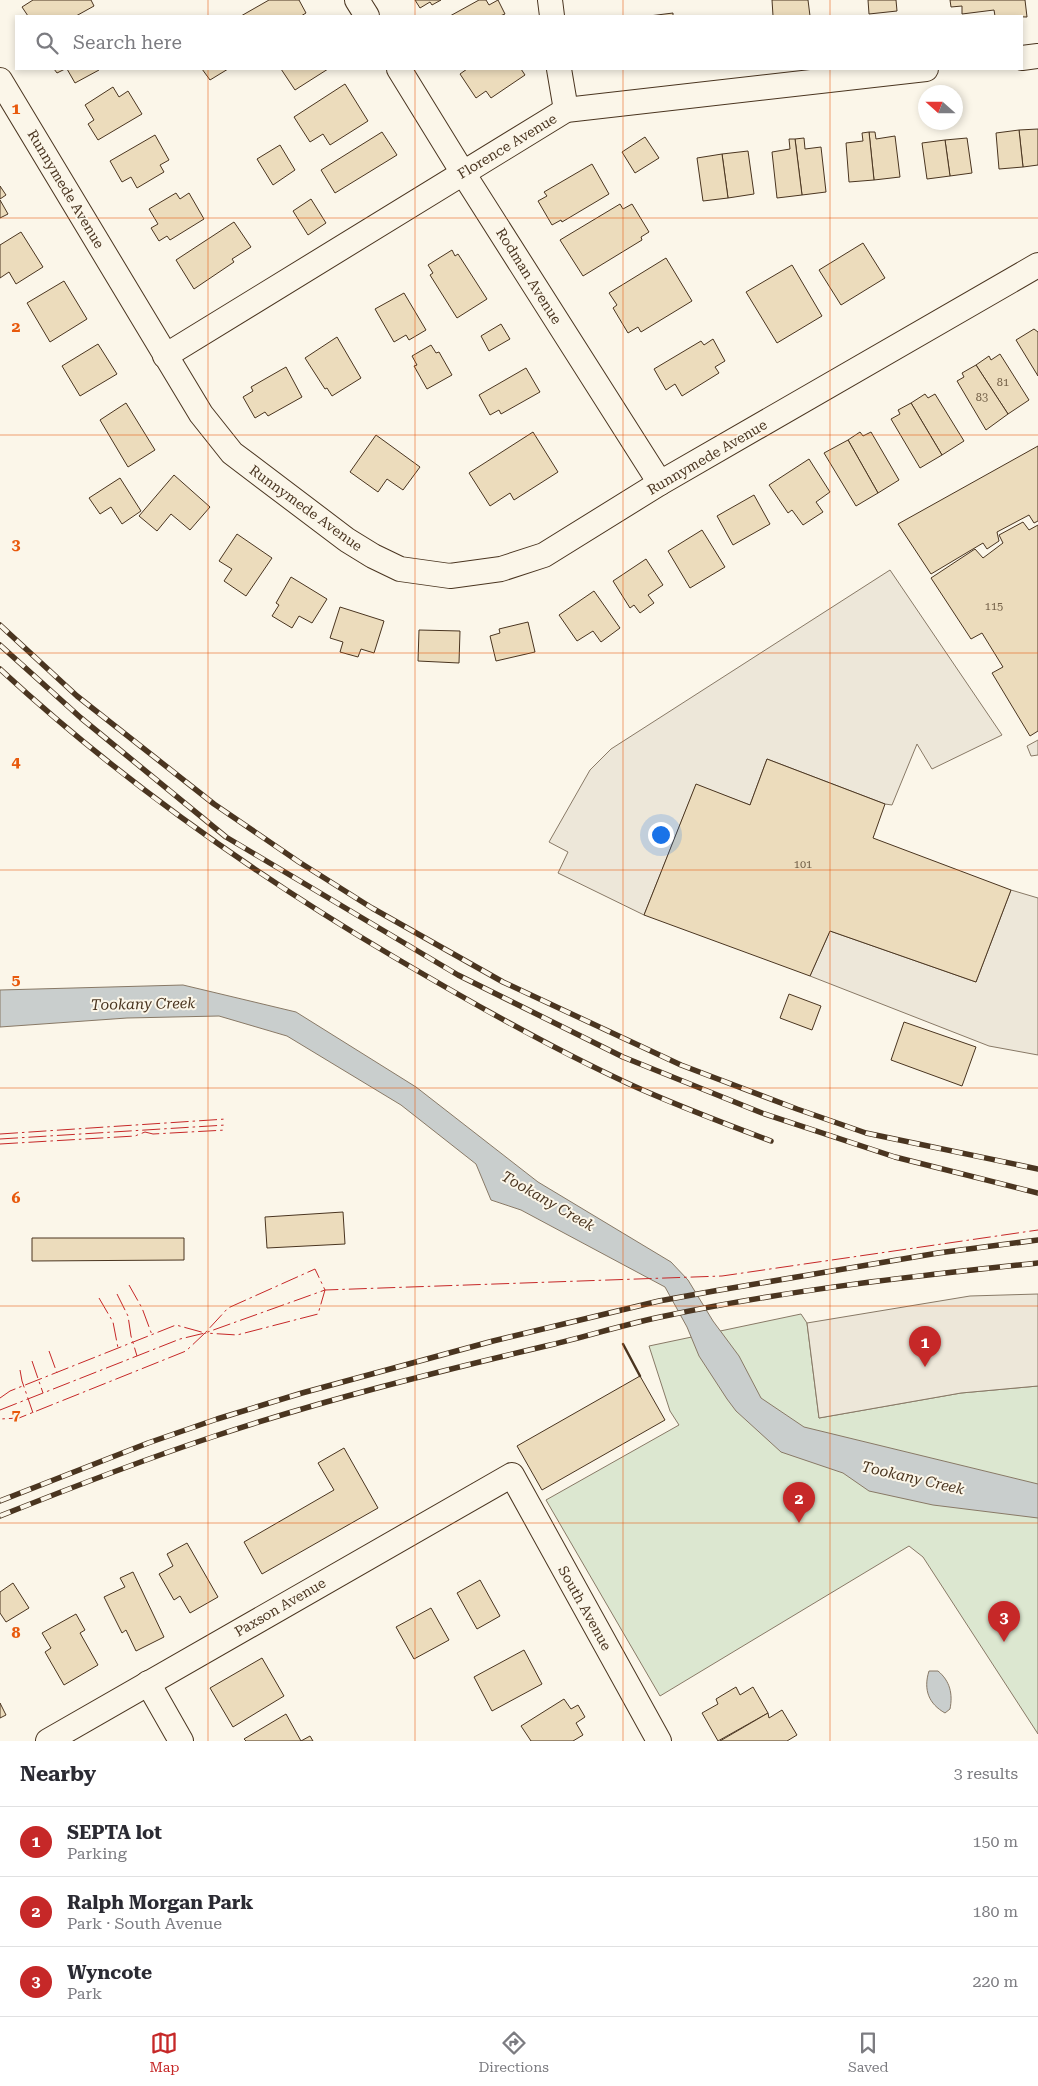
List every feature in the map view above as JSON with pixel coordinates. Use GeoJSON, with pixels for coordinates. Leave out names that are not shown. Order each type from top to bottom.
{"type":"FeatureCollection","features":[{"type":"Feature","properties":{"kind":"street"},"geometry":{"type":"LineString","coordinates":[[357,0],[366,15]]}},
{"type":"Feature","properties":{"kind":"street"},"geometry":{"type":"LineString","coordinates":[[550,0],[552,15]]}},
{"type":"Feature","properties":{"kind":"street"},"geometry":{"type":"LineString","coordinates":[[1023,58],[1038,56]]}},
{"type":"Feature","properties":{"kind":"street","name":"Rodman Avenue"},"geometry":{"type":"LineString","coordinates":[[400,70],[660,483]]}},
{"type":"Feature","properties":{"kind":"street"},"geometry":{"type":"LineString","coordinates":[[559,70],[566,110]]}},
{"type":"Feature","properties":{"kind":"street","name":"Florence Avenue"},"geometry":{"type":"LineString","coordinates":[[166,356],[566,110],[917,70]]}},
{"type":"Feature","properties":{"kind":"street","name":"Runnymede Avenue"},"geometry":{"type":"LineString","coordinates":[[0,80],[201,414],[232,453],[347,540],[400,569],[450,576],[501,569],[544,556],[660,483],[1038,265]]}},
{"type":"Feature","properties":{"kind":"street","name":"Paxson Avenue"},"geometry":{"type":"LineString","coordinates":[[48,1741],[512,1475]]}},
{"type":"Feature","properties":{"kind":"street","name":"South Avenue"},"geometry":{"type":"LineString","coordinates":[[512,1475],[659,1741]]}},
{"type":"Feature","properties":{"kind":"street"},"geometry":{"type":"LineString","coordinates":[[148,1683],[181,1741]]}},
{"type":"Feature","properties":{"kind":"green space"},"geometry":{"type":"Polygon","coordinates":[[[801,1314],[807,1323],[819,1418],[961,1393],[1038,1386],[1038,1734],[923,1557],[909,1546],[660,1696],[546,1500],[679,1425],[670,1411],[649,1346],[801,1314]]]}},
{"type":"Feature","properties":{"kind":"shaded area"},"geometry":{"type":"Polygon","coordinates":[[[890,570],[1002,735],[932,769],[917,744],[892,805],[767,759],[750,805],[696,785],[644,915],[558,873],[568,852],[549,842],[590,770],[611,749],[890,570]]]}},
{"type":"Feature","properties":{"kind":"shaded area"},"geometry":{"type":"Polygon","coordinates":[[[1038,740],[1038,755],[1031,756],[1027,746],[1038,740]]]}},
{"type":"Feature","properties":{"kind":"shaded area"},"geometry":{"type":"Polygon","coordinates":[[[1011,890],[1038,898],[1038,1055],[989,1046],[810,976],[830,931],[976,982],[1011,890]]]}},
{"type":"Feature","properties":{"kind":"shaded area"},"geometry":{"type":"Polygon","coordinates":[[[1038,1294],[1038,1386],[961,1393],[819,1418],[807,1323],[970,1296],[1038,1294]]]}},
{"type":"Feature","properties":{"kind":"water","name":"Tookany Creek"},"geometry":{"type":"Polygon","coordinates":[[[183,985],[296,1012],[416,1087],[538,1182],[671,1262],[688,1280],[713,1321],[739,1356],[761,1398],[804,1427],[1038,1484],[1038,1518],[933,1505],[869,1491],[843,1473],[781,1452],[736,1411],[727,1399],[699,1356],[687,1327],[665,1287],[521,1210],[491,1200],[476,1164],[401,1105],[287,1036],[219,1016],[127,1018],[0,1027],[0,990],[183,985]]]}},
{"type":"Feature","properties":{"kind":"water"},"geometry":{"type":"Polygon","coordinates":[[[929,1671],[938,1671],[948,1683],[951,1703],[950,1709],[945,1713],[931,1701],[929,1696],[927,1678],[929,1671]]]}},
{"type":"Feature","properties":{"kind":"building"},"geometry":{"type":"Polygon","coordinates":[[[33,0],[91,0],[94,6],[78,15],[27,15],[22,7],[33,0]]]}},
{"type":"Feature","properties":{"kind":"building"},"geometry":{"type":"Polygon","coordinates":[[[269,0],[299,0],[306,13],[303,15],[243,15],[269,0]]]}},
{"type":"Feature","properties":{"kind":"building"},"geometry":{"type":"Polygon","coordinates":[[[415,0],[441,0],[432,5],[430,2],[420,8],[415,0]]]}},
{"type":"Feature","properties":{"kind":"building"},"geometry":{"type":"Polygon","coordinates":[[[479,0],[486,0],[489,5],[498,0],[505,14],[502,15],[452,15],[479,0]]]}},
{"type":"Feature","properties":{"kind":"building"},"geometry":{"type":"Polygon","coordinates":[[[772,0],[808,0],[810,15],[773,15],[772,0]]]}},
{"type":"Feature","properties":{"kind":"building"},"geometry":{"type":"Polygon","coordinates":[[[868,0],[896,0],[897,11],[869,14],[868,0]]]}},
{"type":"Feature","properties":{"kind":"building"},"geometry":{"type":"Polygon","coordinates":[[[950,0],[1025,0],[1027,17],[1023,17],[1023,15],[995,15],[994,10],[962,14],[962,6],[951,7],[950,0]]]}},
{"type":"Feature","properties":{"kind":"building"},"geometry":{"type":"Polygon","coordinates":[[[673,13],[673,15],[657,15],[673,13]]]}},
{"type":"Feature","properties":{"kind":"building"},"geometry":{"type":"Polygon","coordinates":[[[68,70],[99,70],[75,83],[68,70]]]}},
{"type":"Feature","properties":{"kind":"building"},"geometry":{"type":"Polygon","coordinates":[[[203,70],[226,70],[210,80],[203,70]]]}},
{"type":"Feature","properties":{"kind":"building"},"geometry":{"type":"Polygon","coordinates":[[[282,70],[326,70],[295,90],[282,70]]]}},
{"type":"Feature","properties":{"kind":"building"},"geometry":{"type":"Polygon","coordinates":[[[466,70],[522,70],[525,75],[491,98],[486,91],[476,98],[460,74],[466,70]]]}},
{"type":"Feature","properties":{"kind":"building"},"geometry":{"type":"Polygon","coordinates":[[[345,84],[368,121],[330,145],[323,134],[310,142],[294,117],[345,84]]]}},
{"type":"Feature","properties":{"kind":"building"},"geometry":{"type":"Polygon","coordinates":[[[113,87],[119,97],[128,91],[142,114],[98,140],[88,124],[94,120],[85,105],[113,87]]]}},
{"type":"Feature","properties":{"kind":"building"},"geometry":{"type":"Polygon","coordinates":[[[1038,129],[1038,165],[1023,167],[1019,130],[1038,129]]]}},
{"type":"Feature","properties":{"kind":"building"},"geometry":{"type":"Polygon","coordinates":[[[1019,130],[1023,167],[999,169],[996,133],[1019,130]]]}},
{"type":"Feature","properties":{"kind":"building"},"geometry":{"type":"Polygon","coordinates":[[[382,132],[397,155],[335,193],[321,170],[382,132]]]}},
{"type":"Feature","properties":{"kind":"building"},"geometry":{"type":"Polygon","coordinates":[[[869,132],[875,132],[876,139],[895,136],[900,177],[874,180],[869,132]]]}},
{"type":"Feature","properties":{"kind":"building"},"geometry":{"type":"Polygon","coordinates":[[[869,132],[874,180],[849,182],[846,143],[863,141],[862,133],[869,132]]]}},
{"type":"Feature","properties":{"kind":"building"},"geometry":{"type":"Polygon","coordinates":[[[155,135],[169,160],[160,165],[164,172],[137,188],[131,177],[122,182],[110,161],[155,135]]]}},
{"type":"Feature","properties":{"kind":"building"},"geometry":{"type":"Polygon","coordinates":[[[645,137],[659,158],[635,173],[622,152],[645,137]]]}},
{"type":"Feature","properties":{"kind":"building"},"geometry":{"type":"Polygon","coordinates":[[[804,138],[805,149],[821,147],[826,192],[802,195],[795,139],[804,138]]]}},
{"type":"Feature","properties":{"kind":"building"},"geometry":{"type":"Polygon","coordinates":[[[967,138],[972,173],[950,176],[945,140],[967,138]]]}},
{"type":"Feature","properties":{"kind":"building"},"geometry":{"type":"Polygon","coordinates":[[[789,139],[795,139],[802,195],[777,198],[772,152],[790,149],[789,139]]]}},
{"type":"Feature","properties":{"kind":"building"},"geometry":{"type":"Polygon","coordinates":[[[945,140],[950,176],[927,179],[922,143],[945,140]]]}},
{"type":"Feature","properties":{"kind":"building"},"geometry":{"type":"Polygon","coordinates":[[[280,145],[295,170],[273,185],[257,159],[280,145]]]}},
{"type":"Feature","properties":{"kind":"building"},"geometry":{"type":"Polygon","coordinates":[[[748,151],[754,194],[728,198],[722,154],[748,151]]]}},
{"type":"Feature","properties":{"kind":"building"},"geometry":{"type":"Polygon","coordinates":[[[722,154],[728,198],[703,201],[697,158],[722,154]]]}},
{"type":"Feature","properties":{"kind":"building"},"geometry":{"type":"Polygon","coordinates":[[[592,164],[609,194],[562,222],[561,220],[552,225],[538,201],[547,196],[544,192],[592,164]]]}},
{"type":"Feature","properties":{"kind":"building"},"geometry":{"type":"Polygon","coordinates":[[[0,186],[6,195],[0,199],[0,186]]]}},
{"type":"Feature","properties":{"kind":"building"},"geometry":{"type":"Polygon","coordinates":[[[176,193],[180,199],[189,193],[204,219],[170,240],[167,236],[159,241],[151,228],[158,224],[149,209],[176,193]]]}},
{"type":"Feature","properties":{"kind":"building"},"geometry":{"type":"Polygon","coordinates":[[[311,199],[326,223],[308,235],[293,211],[311,199]]]}},
{"type":"Feature","properties":{"kind":"building"},"geometry":{"type":"Polygon","coordinates":[[[0,200],[8,214],[0,218],[0,200]]]}},
{"type":"Feature","properties":{"kind":"building"},"geometry":{"type":"Polygon","coordinates":[[[620,204],[623,209],[632,204],[649,232],[641,237],[642,240],[583,276],[560,240],[620,204]]]}},
{"type":"Feature","properties":{"kind":"building"},"geometry":{"type":"Polygon","coordinates":[[[234,222],[251,247],[232,259],[234,262],[194,289],[176,260],[234,222]]]}},
{"type":"Feature","properties":{"kind":"building"},"geometry":{"type":"Polygon","coordinates":[[[21,232],[43,267],[16,284],[9,272],[0,278],[0,245],[21,232]]]}},
{"type":"Feature","properties":{"kind":"building"},"geometry":{"type":"Polygon","coordinates":[[[863,243],[885,278],[841,305],[819,270],[863,243]]]}},
{"type":"Feature","properties":{"kind":"building"},"geometry":{"type":"Polygon","coordinates":[[[452,250],[455,256],[458,254],[487,299],[457,318],[430,275],[433,273],[428,265],[452,250]]]}},
{"type":"Feature","properties":{"kind":"building"},"geometry":{"type":"Polygon","coordinates":[[[666,258],[692,301],[641,332],[638,327],[628,333],[613,308],[617,305],[609,293],[666,258]]]}},
{"type":"Feature","properties":{"kind":"building"},"geometry":{"type":"Polygon","coordinates":[[[792,265],[822,316],[777,343],[746,292],[792,265]]]}},
{"type":"Feature","properties":{"kind":"building"},"geometry":{"type":"Polygon","coordinates":[[[64,281],[87,319],[50,342],[27,303],[64,281]]]}},
{"type":"Feature","properties":{"kind":"building"},"geometry":{"type":"Polygon","coordinates":[[[404,293],[426,330],[409,340],[406,335],[394,342],[375,309],[404,293]]]}},
{"type":"Feature","properties":{"kind":"building"},"geometry":{"type":"Polygon","coordinates":[[[501,324],[510,339],[489,351],[481,336],[501,324]]]}},
{"type":"Feature","properties":{"kind":"building"},"geometry":{"type":"Polygon","coordinates":[[[1034,329],[1038,332],[1038,376],[1016,340],[1034,329]]]}},
{"type":"Feature","properties":{"kind":"building"},"geometry":{"type":"Polygon","coordinates":[[[337,337],[361,378],[332,396],[327,388],[325,389],[305,358],[337,337]]]}},
{"type":"Feature","properties":{"kind":"building"},"geometry":{"type":"Polygon","coordinates":[[[713,339],[725,361],[715,367],[719,373],[682,396],[675,384],[666,390],[654,369],[701,341],[704,345],[713,339]]]}},
{"type":"Feature","properties":{"kind":"building"},"geometry":{"type":"Polygon","coordinates":[[[98,344],[117,374],[80,396],[62,366],[98,344]]]}},
{"type":"Feature","properties":{"kind":"building"},"geometry":{"type":"Polygon","coordinates":[[[431,345],[436,353],[439,352],[452,375],[427,389],[414,366],[417,365],[412,356],[431,345]]]}},
{"type":"Feature","properties":{"kind":"building"},"geometry":{"type":"Polygon","coordinates":[[[1000,354],[1029,400],[1008,414],[976,365],[989,356],[991,360],[1000,354]]]}},
{"type":"Feature","properties":{"kind":"building"},"geometry":{"type":"Polygon","coordinates":[[[976,365],[1008,414],[986,430],[957,381],[964,377],[962,373],[976,365]]]}},
{"type":"Feature","properties":{"kind":"building"},"geometry":{"type":"Polygon","coordinates":[[[286,367],[302,397],[268,416],[265,412],[255,418],[243,397],[253,391],[251,387],[286,367]]]}},
{"type":"Feature","properties":{"kind":"building"},"geometry":{"type":"Polygon","coordinates":[[[526,368],[540,392],[501,414],[499,410],[490,415],[479,395],[526,368]]]}},
{"type":"Feature","properties":{"kind":"building"},"geometry":{"type":"Polygon","coordinates":[[[925,394],[928,398],[935,394],[964,441],[942,455],[911,403],[925,394]]]}},
{"type":"Feature","properties":{"kind":"building"},"geometry":{"type":"Polygon","coordinates":[[[126,403],[155,450],[128,467],[100,420],[126,403]]]}},
{"type":"Feature","properties":{"kind":"building"},"geometry":{"type":"Polygon","coordinates":[[[911,403],[942,455],[920,468],[891,419],[900,414],[898,410],[911,403]]]}},
{"type":"Feature","properties":{"kind":"building"},"geometry":{"type":"Polygon","coordinates":[[[533,432],[558,472],[514,500],[510,493],[490,506],[469,473],[533,432]]]}},
{"type":"Feature","properties":{"kind":"building"},"geometry":{"type":"Polygon","coordinates":[[[860,432],[863,436],[871,432],[899,480],[878,493],[848,440],[860,432]]]}},
{"type":"Feature","properties":{"kind":"building"},"geometry":{"type":"Polygon","coordinates":[[[376,435],[420,467],[403,490],[387,479],[378,492],[350,472],[376,435]]]}},
{"type":"Feature","properties":{"kind":"building"},"geometry":{"type":"Polygon","coordinates":[[[848,440],[878,493],[856,506],[824,453],[848,440]]]}},
{"type":"Feature","properties":{"kind":"building"},"geometry":{"type":"Polygon","coordinates":[[[1038,446],[1038,521],[1034,523],[1029,515],[997,532],[999,541],[987,549],[983,543],[931,574],[898,524],[1038,446]]]}},
{"type":"Feature","properties":{"kind":"building"},"geometry":{"type":"Polygon","coordinates":[[[809,459],[830,492],[816,502],[823,512],[803,525],[792,510],[788,513],[769,485],[809,459]]]}},
{"type":"Feature","properties":{"kind":"building"},"geometry":{"type":"Polygon","coordinates":[[[174,475],[210,507],[190,530],[171,514],[157,531],[139,516],[174,475]]]}},
{"type":"Feature","properties":{"kind":"building"},"geometry":{"type":"Polygon","coordinates":[[[120,478],[141,511],[122,524],[111,507],[100,514],[89,498],[120,478]]]}},
{"type":"Feature","properties":{"kind":"building"},"geometry":{"type":"Polygon","coordinates":[[[754,495],[770,524],[733,545],[717,516],[754,495]]]}},
{"type":"Feature","properties":{"kind":"building"},"geometry":{"type":"Polygon","coordinates":[[[1023,522],[1029,530],[1038,525],[1038,731],[1030,736],[992,673],[1003,667],[982,633],[971,639],[931,578],[975,549],[983,558],[1003,543],[999,535],[1023,522]]]}},
{"type":"Feature","properties":{"kind":"building"},"geometry":{"type":"Polygon","coordinates":[[[702,530],[725,567],[690,588],[668,551],[702,530]]]}},
{"type":"Feature","properties":{"kind":"building"},"geometry":{"type":"Polygon","coordinates":[[[237,534],[272,558],[246,596],[224,581],[232,569],[219,561],[237,534]]]}},
{"type":"Feature","properties":{"kind":"building"},"geometry":{"type":"Polygon","coordinates":[[[646,559],[663,585],[648,595],[654,603],[640,613],[634,605],[630,608],[613,581],[646,559]]]}},
{"type":"Feature","properties":{"kind":"building"},"geometry":{"type":"Polygon","coordinates":[[[291,577],[327,599],[312,623],[299,616],[292,628],[272,616],[279,605],[276,603],[291,577]]]}},
{"type":"Feature","properties":{"kind":"building"},"geometry":{"type":"Polygon","coordinates":[[[594,591],[620,628],[601,642],[593,631],[577,641],[559,615],[594,591]]]}},
{"type":"Feature","properties":{"kind":"building"},"geometry":{"type":"Polygon","coordinates":[[[340,607],[384,621],[374,653],[361,649],[358,657],[340,652],[343,642],[330,638],[340,607]]]}},
{"type":"Feature","properties":{"kind":"building"},"geometry":{"type":"Polygon","coordinates":[[[528,622],[535,652],[496,661],[490,636],[500,633],[499,629],[528,622]]]}},
{"type":"Feature","properties":{"kind":"building"},"geometry":{"type":"Polygon","coordinates":[[[419,630],[460,631],[459,663],[418,661],[419,630]]]}},
{"type":"Feature","properties":{"kind":"building"},"geometry":{"type":"Polygon","coordinates":[[[767,759],[885,804],[873,838],[1011,890],[976,982],[830,931],[810,976],[644,915],[696,784],[750,805],[767,759]]]}},
{"type":"Feature","properties":{"kind":"building"},"geometry":{"type":"Polygon","coordinates":[[[789,994],[821,1006],[812,1030],[780,1018],[789,994]]]}},
{"type":"Feature","properties":{"kind":"building"},"geometry":{"type":"Polygon","coordinates":[[[904,1022],[976,1047],[962,1086],[891,1060],[904,1022]]]}},
{"type":"Feature","properties":{"kind":"building"},"geometry":{"type":"Polygon","coordinates":[[[343,1212],[345,1244],[267,1248],[265,1217],[343,1212]]]}},
{"type":"Feature","properties":{"kind":"building"},"geometry":{"type":"Polygon","coordinates":[[[32,1238],[184,1238],[184,1260],[32,1261],[32,1238]]]}},
{"type":"Feature","properties":{"kind":"building"},"geometry":{"type":"Polygon","coordinates":[[[640,1376],[665,1420],[542,1490],[517,1446],[640,1376]]]}},
{"type":"Feature","properties":{"kind":"building"},"geometry":{"type":"Polygon","coordinates":[[[344,1448],[378,1508],[262,1574],[244,1542],[334,1490],[318,1463],[344,1448]]]}},
{"type":"Feature","properties":{"kind":"building"},"geometry":{"type":"Polygon","coordinates":[[[187,1543],[218,1597],[190,1613],[180,1596],[174,1600],[159,1574],[173,1566],[167,1554],[187,1543]]]}},
{"type":"Feature","properties":{"kind":"building"},"geometry":{"type":"Polygon","coordinates":[[[133,1572],[164,1637],[136,1651],[126,1630],[122,1633],[104,1597],[125,1587],[120,1578],[133,1572]]]}},
{"type":"Feature","properties":{"kind":"building"},"geometry":{"type":"Polygon","coordinates":[[[480,1580],[500,1616],[477,1629],[457,1593],[480,1580]]]}},
{"type":"Feature","properties":{"kind":"building"},"geometry":{"type":"Polygon","coordinates":[[[13,1583],[29,1608],[6,1622],[0,1613],[0,1592],[13,1583]]]}},
{"type":"Feature","properties":{"kind":"building"},"geometry":{"type":"Polygon","coordinates":[[[431,1608],[449,1640],[414,1659],[396,1627],[431,1608]]]}},
{"type":"Feature","properties":{"kind":"building"},"geometry":{"type":"Polygon","coordinates":[[[76,1614],[85,1630],[80,1633],[98,1665],[64,1685],[45,1652],[51,1648],[42,1633],[76,1614]]]}},
{"type":"Feature","properties":{"kind":"building"},"geometry":{"type":"Polygon","coordinates":[[[524,1650],[542,1684],[492,1711],[474,1677],[524,1650]]]}},
{"type":"Feature","properties":{"kind":"building"},"geometry":{"type":"Polygon","coordinates":[[[262,1658],[284,1696],[233,1727],[210,1688],[262,1658]]]}},
{"type":"Feature","properties":{"kind":"building"},"geometry":{"type":"Polygon","coordinates":[[[736,1687],[740,1695],[753,1687],[768,1713],[718,1741],[702,1713],[718,1704],[716,1699],[736,1687]]]}},
{"type":"Feature","properties":{"kind":"building"},"geometry":{"type":"Polygon","coordinates":[[[564,1699],[571,1709],[578,1705],[585,1717],[576,1723],[583,1735],[573,1741],[531,1741],[521,1726],[564,1699]]]}},
{"type":"Feature","properties":{"kind":"building"},"geometry":{"type":"Polygon","coordinates":[[[0,1703],[6,1715],[0,1718],[0,1703]]]}},
{"type":"Feature","properties":{"kind":"building"},"geometry":{"type":"Polygon","coordinates":[[[782,1710],[797,1735],[787,1741],[720,1741],[768,1713],[769,1718],[782,1710]]]}},
{"type":"Feature","properties":{"kind":"building"},"geometry":{"type":"Polygon","coordinates":[[[286,1714],[301,1741],[246,1741],[244,1739],[286,1714]]]}},
{"type":"Feature","properties":{"kind":"building"},"geometry":{"type":"Polygon","coordinates":[[[310,1736],[313,1741],[301,1741],[310,1736]]]}},
{"type":"Feature","properties":{"kind":"railway"},"geometry":{"type":"LineString","coordinates":[[0,625],[77,696],[214,804],[299,862],[372,908],[503,982],[681,1065],[797,1109],[866,1133],[1038,1169]]}},
{"type":"Feature","properties":{"kind":"railway"},"geometry":{"type":"LineString","coordinates":[[0,645],[81,718],[226,837],[458,975],[623,1057],[762,1113],[895,1157],[1038,1193]]}},
{"type":"Feature","properties":{"kind":"railway"},"geometry":{"type":"LineString","coordinates":[[0,669],[92,749],[190,824],[290,893],[394,957],[509,1023],[627,1083],[717,1121],[771,1141]]}},
{"type":"Feature","properties":{"kind":"railway"},"geometry":{"type":"LineString","coordinates":[[0,1501],[148,1443],[217,1419],[302,1393],[493,1341],[659,1301],[938,1253],[1038,1240]]}},
{"type":"Feature","properties":{"kind":"railway"},"geometry":{"type":"LineString","coordinates":[[0,1516],[185,1446],[296,1411],[380,1387],[636,1323],[711,1307],[804,1291],[1038,1263]]}},
{"type":"Feature","properties":{"kind":"wall"},"geometry":{"type":"LineString","coordinates":[[623,1344],[640,1376]]}},
{"type":"Feature","properties":{"kind":"power"},"geometry":{"type":"LineString","coordinates":[[0,1134],[226,1119]]}},
{"type":"Feature","properties":{"kind":"power"},"geometry":{"type":"LineString","coordinates":[[0,1139],[226,1125]]}},
{"type":"Feature","properties":{"kind":"power"},"geometry":{"type":"LineString","coordinates":[[0,1144],[135,1136],[145,1132],[153,1134],[226,1130]]}},
{"type":"Feature","properties":{"kind":"power"},"geometry":{"type":"LineString","coordinates":[[0,1410],[180,1339],[205,1333],[325,1290],[722,1276],[1038,1230]]}},
{"type":"Feature","properties":{"kind":"power"},"geometry":{"type":"LineString","coordinates":[[0,1398],[10,1391],[176,1325],[205,1333],[228,1308],[315,1269],[325,1290],[318,1314],[237,1335],[205,1333],[186,1351],[19,1418],[0,1419]]}},
{"type":"Feature","properties":{"kind":"power"},"geometry":{"type":"LineString","coordinates":[[129,1285],[142,1308],[152,1335]]}},
{"type":"Feature","properties":{"kind":"power"},"geometry":{"type":"LineString","coordinates":[[117,1294],[128,1316],[137,1356]]}},
{"type":"Feature","properties":{"kind":"power"},"geometry":{"type":"LineString","coordinates":[[99,1298],[113,1322],[118,1348]]}},
{"type":"Feature","properties":{"kind":"power"},"geometry":{"type":"LineString","coordinates":[[49,1351],[57,1373]]}},
{"type":"Feature","properties":{"kind":"power"},"geometry":{"type":"LineString","coordinates":[[32,1361],[43,1393]]}},
{"type":"Feature","properties":{"kind":"power"},"geometry":{"type":"LineString","coordinates":[[20,1370],[33,1413]]}},
{"type":"Feature","properties":{"kind":"place","name":"SEPTA lot"},"geometry":{"type":"Point","coordinates":[925,1367]}},
{"type":"Feature","properties":{"kind":"place","name":"Ralph Morgan Park"},"geometry":{"type":"Point","coordinates":[799,1523]}},
{"type":"Feature","properties":{"kind":"place","name":"Wyncote"},"geometry":{"type":"Point","coordinates":[1004,1642]}}]}
